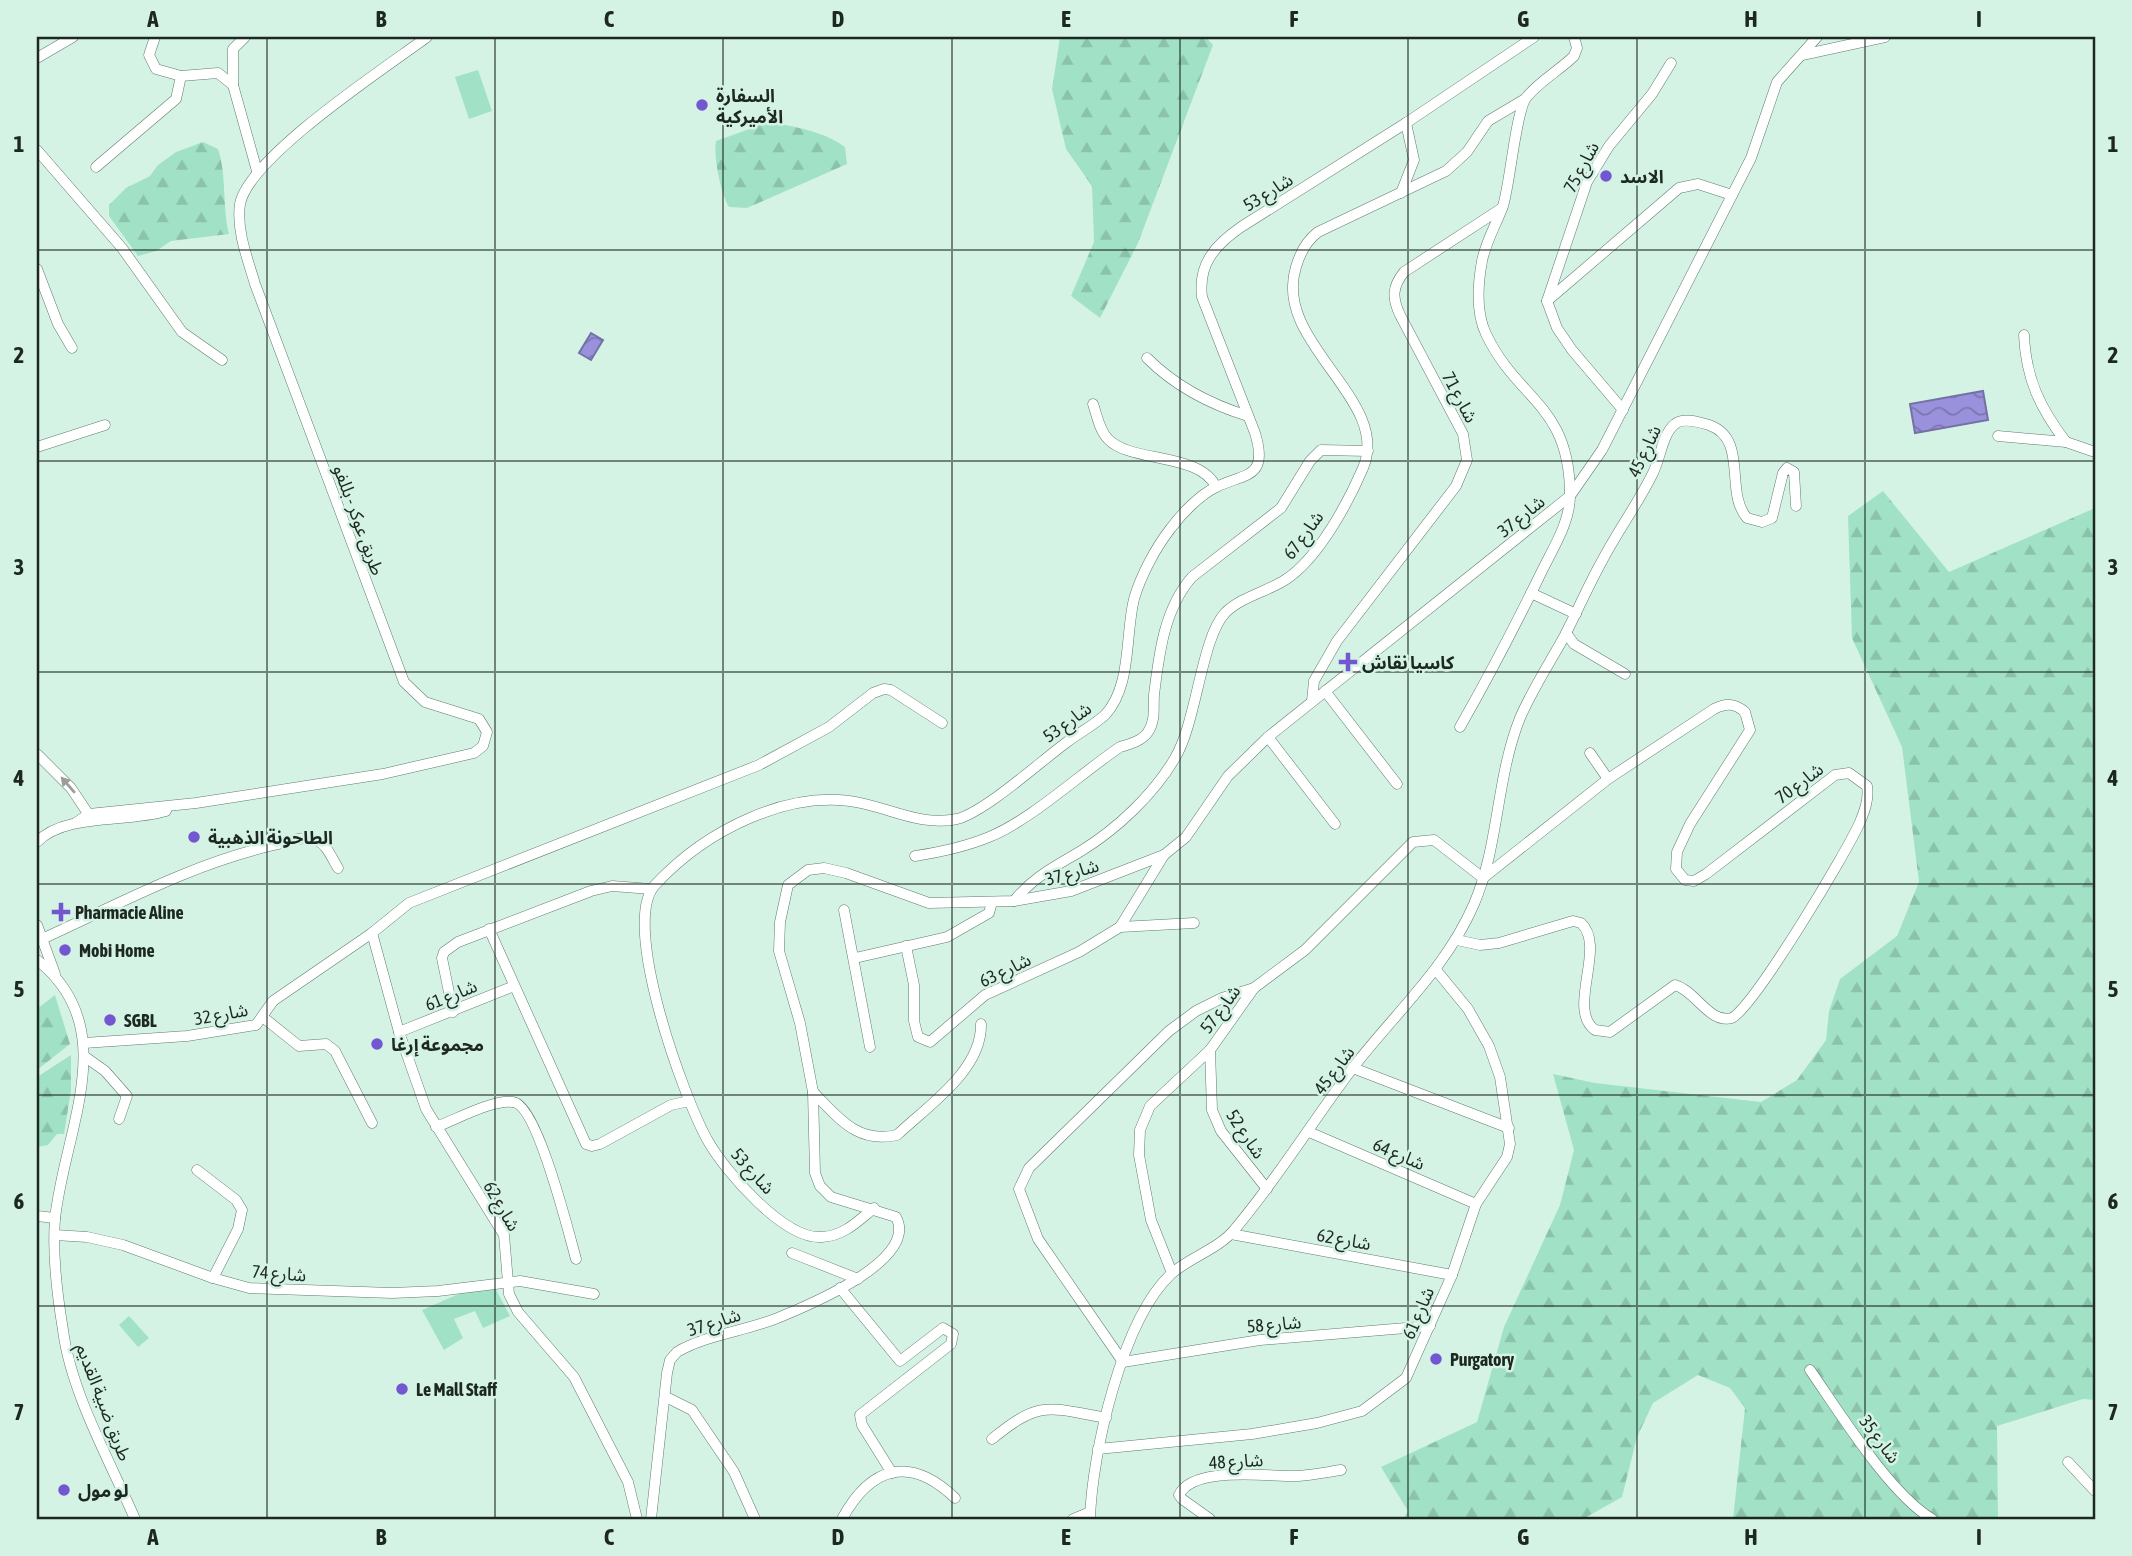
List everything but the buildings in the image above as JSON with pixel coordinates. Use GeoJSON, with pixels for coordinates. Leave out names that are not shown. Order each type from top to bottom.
{"type":"FeatureCollection","features":[{"type":"Feature","properties":{"kind":"street"},"geometry":{"type":"LineString","coordinates":[[37,58],[73,37]]}},
{"type":"Feature","properties":{"kind":"street"},"geometry":{"type":"LineString","coordinates":[[155,37],[149,48],[152,66],[180,76],[218,73],[233,85]]}},
{"type":"Feature","properties":{"kind":"street"},"geometry":{"type":"LineString","coordinates":[[245,37],[233,49],[233,85],[257,171]]}},
{"type":"Feature","properties":{"kind":"street","name":"طريق عوكر - بللفو"},"geometry":{"type":"LineString","coordinates":[[37,842],[57,828],[91,818],[383,774],[480,750],[487,735],[482,722],[476,716],[425,702],[404,682],[255,284],[241,229],[240,211],[246,188],[257,171],[303,130],[427,37]]}},
{"type":"Feature","properties":{"kind":"street","name":"شارع 53"},"geometry":{"type":"LineString","coordinates":[[874,1208],[849,1229],[838,1234],[813,1237],[801,1232],[754,1200],[708,1142],[689,1101],[650,978],[644,934],[645,907],[651,889],[690,852],[714,838],[749,820],[807,800],[836,799],[931,821],[959,819],[985,804],[1105,715],[1119,693],[1134,597],[1151,559],[1171,528],[1216,487],[1242,480],[1258,462],[1259,446],[1202,297],[1202,277],[1207,261],[1219,243],[1535,37]]}},
{"type":"Feature","properties":{"kind":"street"},"geometry":{"type":"LineString","coordinates":[[915,856],[949,851],[991,836],[1026,817],[1120,747],[1138,741],[1148,732],[1154,716],[1163,638],[1182,588],[1192,577],[1281,508],[1310,461],[1321,450],[1368,451],[1367,430],[1302,324],[1294,306],[1292,285],[1298,259],[1310,237],[1446,171],[1466,152],[1493,117],[1525,99],[1574,56],[1577,48],[1574,37]]}},
{"type":"Feature","properties":{"kind":"street","name":"شارع 37"},"geometry":{"type":"LineString","coordinates":[[651,1519],[667,1373],[670,1360],[677,1352],[778,1318],[858,1279],[881,1262],[898,1240],[900,1229],[896,1217],[874,1208],[831,1197],[820,1186],[815,1173],[812,1138],[813,1092],[800,1023],[779,951],[780,922],[788,885],[808,870],[824,869],[846,873],[929,903],[1014,901],[1071,891],[1164,855],[1185,837],[1228,776],[1268,737],[1570,496],[1593,467],[1732,195],[1755,146],[1777,82],[1817,37]]}},
{"type":"Feature","properties":{"kind":"street"},"geometry":{"type":"LineString","coordinates":[[1802,55],[1885,37]]}},
{"type":"Feature","properties":{"kind":"street","name":"شارع 75"},"geometry":{"type":"LineString","coordinates":[[1547,301],[1587,182],[1609,146],[1652,94],[1671,64]]}},
{"type":"Feature","properties":{"kind":"street"},"geometry":{"type":"LineString","coordinates":[[96,167],[176,99],[180,76]]}},
{"type":"Feature","properties":{"kind":"street"},"geometry":{"type":"LineString","coordinates":[[1460,727],[1564,525],[1570,496],[1566,449],[1551,415],[1502,363],[1482,323],[1479,290],[1482,260],[1490,232],[1502,207],[1525,99]]}},
{"type":"Feature","properties":{"kind":"street"},"geometry":{"type":"LineString","coordinates":[[1401,193],[1414,160],[1406,123]]}},
{"type":"Feature","properties":{"kind":"street"},"geometry":{"type":"LineString","coordinates":[[37,150],[122,248],[182,332],[222,360]]}},
{"type":"Feature","properties":{"kind":"street"},"geometry":{"type":"LineString","coordinates":[[1623,410],[1572,350],[1557,328],[1547,301],[1679,188],[1698,184],[1732,195]]}},
{"type":"Feature","properties":{"kind":"street","name":"شارع 71"},"geometry":{"type":"LineString","coordinates":[[1312,701],[1314,681],[1337,640],[1456,486],[1467,460],[1463,434],[1394,302],[1395,286],[1404,272],[1502,207]]}},
{"type":"Feature","properties":{"kind":"street"},"geometry":{"type":"LineString","coordinates":[[37,269],[58,324],[72,348]]}},
{"type":"Feature","properties":{"kind":"street"},"geometry":{"type":"LineString","coordinates":[[2024,335],[2026,369],[2034,393],[2066,442]]}},
{"type":"Feature","properties":{"kind":"street"},"geometry":{"type":"LineString","coordinates":[[1147,358],[1173,381],[1212,404],[1248,416]]}},
{"type":"Feature","properties":{"kind":"street"},"geometry":{"type":"LineString","coordinates":[[1093,404],[1101,429],[1112,443],[1196,468],[1213,480],[1216,487]]}},
{"type":"Feature","properties":{"kind":"street","name":"شارع 45"},"geometry":{"type":"LineString","coordinates":[[1090,1516],[1098,1449],[1105,1418],[1122,1362],[1148,1306],[1172,1273],[1231,1234],[1309,1132],[1353,1068],[1436,970],[1457,940],[1483,878],[1517,728],[1601,562],[1654,474],[1672,426],[1679,421],[1712,426],[1726,439],[1733,453],[1739,506],[1747,518],[1762,522],[1772,518],[1783,473],[1787,468],[1794,472],[1797,506]]}},
{"type":"Feature","properties":{"kind":"street"},"geometry":{"type":"LineString","coordinates":[[37,447],[105,425]]}},
{"type":"Feature","properties":{"kind":"street"},"geometry":{"type":"LineString","coordinates":[[1998,436],[2066,442],[2095,452]]}},
{"type":"Feature","properties":{"kind":"street","name":"شارع 67"},"geometry":{"type":"LineString","coordinates":[[1014,901],[1028,884],[1084,849],[1150,793],[1176,758],[1192,718],[1219,622],[1231,608],[1280,583],[1305,565],[1347,498],[1362,470],[1368,451]]}},
{"type":"Feature","properties":{"kind":"street"},"geometry":{"type":"LineString","coordinates":[[1531,593],[1576,614]]}},
{"type":"Feature","properties":{"kind":"street"},"geometry":{"type":"LineString","coordinates":[[1566,634],[1574,644],[1625,674]]}},
{"type":"Feature","properties":{"kind":"street","name":"شارع 32"},"geometry":{"type":"LineString","coordinates":[[84,1043],[245,1028],[264,1018],[273,1001],[372,933],[409,903],[778,756],[829,727],[881,689],[891,690],[942,723]]}},
{"type":"Feature","properties":{"kind":"street"},"geometry":{"type":"LineString","coordinates":[[1325,691],[1397,783]]}},
{"type":"Feature","properties":{"kind":"street","name":"شارع 70"},"geometry":{"type":"LineString","coordinates":[[1457,940],[1490,944],[1564,923],[1581,923],[1590,939],[1586,1018],[1595,1030],[1610,1032],[1675,985],[1688,991],[1716,1017],[1732,1018],[1764,981],[1830,876],[1860,823],[1867,802],[1867,786],[1849,773],[1835,775],[1706,874],[1690,882],[1677,872],[1677,852],[1690,824],[1748,735],[1750,726],[1745,712],[1733,705],[1721,706],[1608,779],[1483,878]]}},
{"type":"Feature","properties":{"kind":"street"},"geometry":{"type":"LineString","coordinates":[[1268,737],[1335,824]]}},
{"type":"Feature","properties":{"kind":"street"},"geometry":{"type":"LineString","coordinates":[[37,754],[72,788],[91,818]]}},
{"type":"Feature","properties":{"kind":"street"},"geometry":{"type":"LineString","coordinates":[[1590,754],[1608,779]]}},
{"type":"Feature","properties":{"kind":"street"},"geometry":{"type":"LineString","coordinates":[[55,975],[39,934],[169,879],[257,849],[302,838],[316,840],[325,846],[338,869]]}},
{"type":"Feature","properties":{"kind":"street","name":"شارع 57"},"geometry":{"type":"LineString","coordinates":[[1172,1273],[1148,1206],[1139,1155],[1140,1130],[1150,1106],[1210,1050],[1254,988],[1305,950],[1413,842],[1434,840],[1483,878]]}},
{"type":"Feature","properties":{"kind":"street","name":"شارع 63"},"geometry":{"type":"LineString","coordinates":[[906,946],[914,985],[915,1028],[918,1037],[930,1042],[985,995],[1079,952],[1120,927],[1164,855]]}},
{"type":"Feature","properties":{"kind":"street"},"geometry":{"type":"LineString","coordinates":[[453,1012],[442,965],[444,953],[489,929],[612,886],[651,889]]}},
{"type":"Feature","properties":{"kind":"street"},"geometry":{"type":"LineString","coordinates":[[855,958],[962,930],[989,913],[992,902]]}},
{"type":"Feature","properties":{"kind":"street"},"geometry":{"type":"LineString","coordinates":[[844,910],[870,1047]]}},
{"type":"Feature","properties":{"kind":"street"},"geometry":{"type":"LineString","coordinates":[[1120,927],[1194,923]]}},
{"type":"Feature","properties":{"kind":"street"},"geometry":{"type":"LineString","coordinates":[[489,929],[580,1136],[588,1145],[600,1144],[671,1105],[689,1101]]}},
{"type":"Feature","properties":{"kind":"street","name":"شارع 62"},"geometry":{"type":"LineString","coordinates":[[372,933],[399,1032],[436,1127],[504,1234],[507,1282],[518,1312],[574,1377],[593,1410],[628,1482],[637,1519]]}},
{"type":"Feature","properties":{"kind":"street"},"geometry":{"type":"LineString","coordinates":[[37,960],[55,975]]}},
{"type":"Feature","properties":{"kind":"street","name":"شارع 61"},"geometry":{"type":"LineString","coordinates":[[1098,1449],[1252,1434],[1317,1423],[1362,1411],[1406,1378],[1452,1275],[1476,1204],[1507,1157],[1510,1144],[1500,1077],[1489,1046],[1468,1009],[1436,970]]}},
{"type":"Feature","properties":{"kind":"street","name":"طريق ضبية القديم"},"geometry":{"type":"LineString","coordinates":[[55,975],[71,998],[84,1043],[84,1056],[55,1218],[57,1289],[66,1350],[78,1386],[135,1519]]}},
{"type":"Feature","properties":{"kind":"street","name":"شارع 61"},"geometry":{"type":"LineString","coordinates":[[399,1032],[514,986]]}},
{"type":"Feature","properties":{"kind":"street"},"geometry":{"type":"LineString","coordinates":[[1122,1362],[1038,1239],[1021,1201],[1022,1178],[1130,1066],[1169,1031],[1205,1007],[1254,988]]}},
{"type":"Feature","properties":{"kind":"street"},"geometry":{"type":"LineString","coordinates":[[264,1018],[302,1047],[326,1044],[335,1051],[372,1123]]}},
{"type":"Feature","properties":{"kind":"street"},"geometry":{"type":"LineString","coordinates":[[813,1092],[844,1124],[866,1136],[880,1139],[897,1135],[974,1058],[981,1040],[981,1024]]}},
{"type":"Feature","properties":{"kind":"street","name":"شارع 52"},"geometry":{"type":"LineString","coordinates":[[1210,1050],[1212,1110],[1221,1131],[1267,1189]]}},
{"type":"Feature","properties":{"kind":"street"},"geometry":{"type":"LineString","coordinates":[[84,1056],[105,1071],[127,1096],[119,1119]]}},
{"type":"Feature","properties":{"kind":"street"},"geometry":{"type":"LineString","coordinates":[[1353,1068],[1509,1128]]}},
{"type":"Feature","properties":{"kind":"street"},"geometry":{"type":"LineString","coordinates":[[436,1127],[495,1104],[513,1101],[523,1107],[548,1164],[576,1259]]}},
{"type":"Feature","properties":{"kind":"street","name":"شارع 64"},"geometry":{"type":"LineString","coordinates":[[1309,1132],[1476,1204]]}},
{"type":"Feature","properties":{"kind":"street"},"geometry":{"type":"LineString","coordinates":[[197,1170],[236,1200],[242,1210],[238,1229],[213,1279]]}},
{"type":"Feature","properties":{"kind":"street"},"geometry":{"type":"LineString","coordinates":[[37,1216],[55,1218]]}},
{"type":"Feature","properties":{"kind":"street","name":"شارع 62"},"geometry":{"type":"LineString","coordinates":[[1231,1234],[1452,1275]]}},
{"type":"Feature","properties":{"kind":"street","name":"شارع 74"},"geometry":{"type":"LineString","coordinates":[[55,1235],[122,1245],[213,1279],[249,1288],[392,1293],[438,1291],[507,1282],[548,1284],[594,1294]]}},
{"type":"Feature","properties":{"kind":"street"},"geometry":{"type":"LineString","coordinates":[[792,1253],[858,1279]]}},
{"type":"Feature","properties":{"kind":"street"},"geometry":{"type":"LineString","coordinates":[[840,1288],[900,1361],[943,1328],[953,1334],[951,1344],[860,1415],[860,1421],[892,1473]]}},
{"type":"Feature","properties":{"kind":"street","name":"شارع 58"},"geometry":{"type":"LineString","coordinates":[[1122,1362],[1260,1340],[1430,1326]]}},
{"type":"Feature","properties":{"kind":"street","name":"شارع 35"},"geometry":{"type":"LineString","coordinates":[[1810,1370],[1895,1484],[1922,1513],[1933,1519]]}},
{"type":"Feature","properties":{"kind":"street"},"geometry":{"type":"LineString","coordinates":[[666,1397],[692,1410],[734,1472],[755,1519]]}},
{"type":"Feature","properties":{"kind":"street"},"geometry":{"type":"LineString","coordinates":[[992,1439],[1033,1410],[1046,1408],[1105,1418]]}},
{"type":"Feature","properties":{"kind":"street"},"geometry":{"type":"LineString","coordinates":[[2068,1462],[2095,1491]]}},
{"type":"Feature","properties":{"kind":"street","name":"شارع 48"},"geometry":{"type":"LineString","coordinates":[[1210,1519],[1182,1499],[1180,1494],[1185,1485],[1214,1477],[1297,1476],[1341,1470]]}},
{"type":"Feature","properties":{"kind":"street"},"geometry":{"type":"LineString","coordinates":[[842,1519],[866,1487],[892,1473],[921,1472],[955,1498]]}},
{"type":"Feature","properties":{"kind":"street"},"geometry":{"type":"LineString","coordinates":[[1073,1519],[1090,1516]]}},
{"type":"Feature","properties":{"kind":"green space"},"geometry":{"type":"Polygon","coordinates":[[[1060,37],[1206,37],[1213,45],[1138,243],[1100,318],[1071,296],[1094,242],[1092,186],[1066,149],[1052,89],[1060,37]]]}},
{"type":"Feature","properties":{"kind":"green space"},"geometry":{"type":"Polygon","coordinates":[[[478,70],[492,111],[469,119],[455,77],[478,70]]]}},
{"type":"Feature","properties":{"kind":"green space"},"geometry":{"type":"Polygon","coordinates":[[[769,122],[809,130],[828,137],[845,147],[847,164],[747,208],[729,207],[718,175],[716,141],[769,122]]]}},
{"type":"Feature","properties":{"kind":"green space"},"geometry":{"type":"Polygon","coordinates":[[[203,142],[218,149],[223,170],[229,234],[171,241],[156,251],[138,256],[109,216],[109,205],[126,188],[150,176],[158,165],[176,152],[203,142]]]}},
{"type":"Feature","properties":{"kind":"green space"},"geometry":{"type":"Polygon","coordinates":[[[1883,491],[1949,572],[2095,508],[2095,1400],[2083,1399],[1997,1426],[1998,1519],[1733,1519],[1745,1408],[1730,1388],[1698,1375],[1653,1403],[1637,1437],[1622,1497],[1583,1519],[1403,1519],[1408,1511],[1381,1467],[1477,1422],[1504,1327],[1560,1205],[1574,1150],[1553,1074],[1595,1083],[1761,1102],[1797,1080],[1826,1040],[1829,1011],[1840,979],[1897,936],[1919,882],[1902,747],[1852,638],[1848,516],[1883,491]]]}},
{"type":"Feature","properties":{"kind":"green space"},"geometry":{"type":"Polygon","coordinates":[[[55,995],[70,1044],[37,1070],[37,1009],[55,995]]]}},
{"type":"Feature","properties":{"kind":"green space"},"geometry":{"type":"Polygon","coordinates":[[[71,1055],[71,1090],[64,1134],[57,1134],[48,1145],[37,1147],[37,1077],[71,1055]]]}},
{"type":"Feature","properties":{"kind":"green space"},"geometry":{"type":"Polygon","coordinates":[[[494,1286],[510,1316],[483,1328],[475,1311],[454,1319],[463,1338],[444,1350],[422,1310],[461,1293],[494,1286]]]}},
{"type":"Feature","properties":{"kind":"green space"},"geometry":{"type":"Polygon","coordinates":[[[129,1316],[149,1338],[138,1347],[119,1325],[129,1316]]]}},
{"type":"Feature","properties":{"kind":"water"},"geometry":{"type":"Polygon","coordinates":[[[591,333],[603,340],[591,360],[579,353],[591,333]]]}},
{"type":"Feature","properties":{"kind":"water"},"geometry":{"type":"Polygon","coordinates":[[[1983,391],[1988,420],[1915,433],[1910,404],[1983,391]]]}},
{"type":"Feature","properties":{"kind":"place","name":"السفارة الأميركية"},"geometry":{"type":"Point","coordinates":[702,105]}},
{"type":"Feature","properties":{"kind":"place","name":"الاسد"},"geometry":{"type":"Point","coordinates":[1606,176]}},
{"type":"Feature","properties":{"kind":"place","name":"كاسيا نقاش"},"geometry":{"type":"Point","coordinates":[1348,662]}},
{"type":"Feature","properties":{"kind":"place","name":"الطاحونة الذهبية"},"geometry":{"type":"Point","coordinates":[194,837]}},
{"type":"Feature","properties":{"kind":"place","name":"Pharmacie Aline"},"geometry":{"type":"Point","coordinates":[61,912]}},
{"type":"Feature","properties":{"kind":"place","name":"Mobi Home"},"geometry":{"type":"Point","coordinates":[65,950]}},
{"type":"Feature","properties":{"kind":"place","name":"SGBL"},"geometry":{"type":"Point","coordinates":[110,1020]}},
{"type":"Feature","properties":{"kind":"place","name":"مجموعة إرغا"},"geometry":{"type":"Point","coordinates":[377,1044]}},
{"type":"Feature","properties":{"kind":"place","name":"Purgatory"},"geometry":{"type":"Point","coordinates":[1436,1359]}},
{"type":"Feature","properties":{"kind":"place","name":"Le Mall Staff"},"geometry":{"type":"Point","coordinates":[402,1389]}},
{"type":"Feature","properties":{"kind":"place","name":"لو مول"},"geometry":{"type":"Point","coordinates":[64,1490]}}]}
